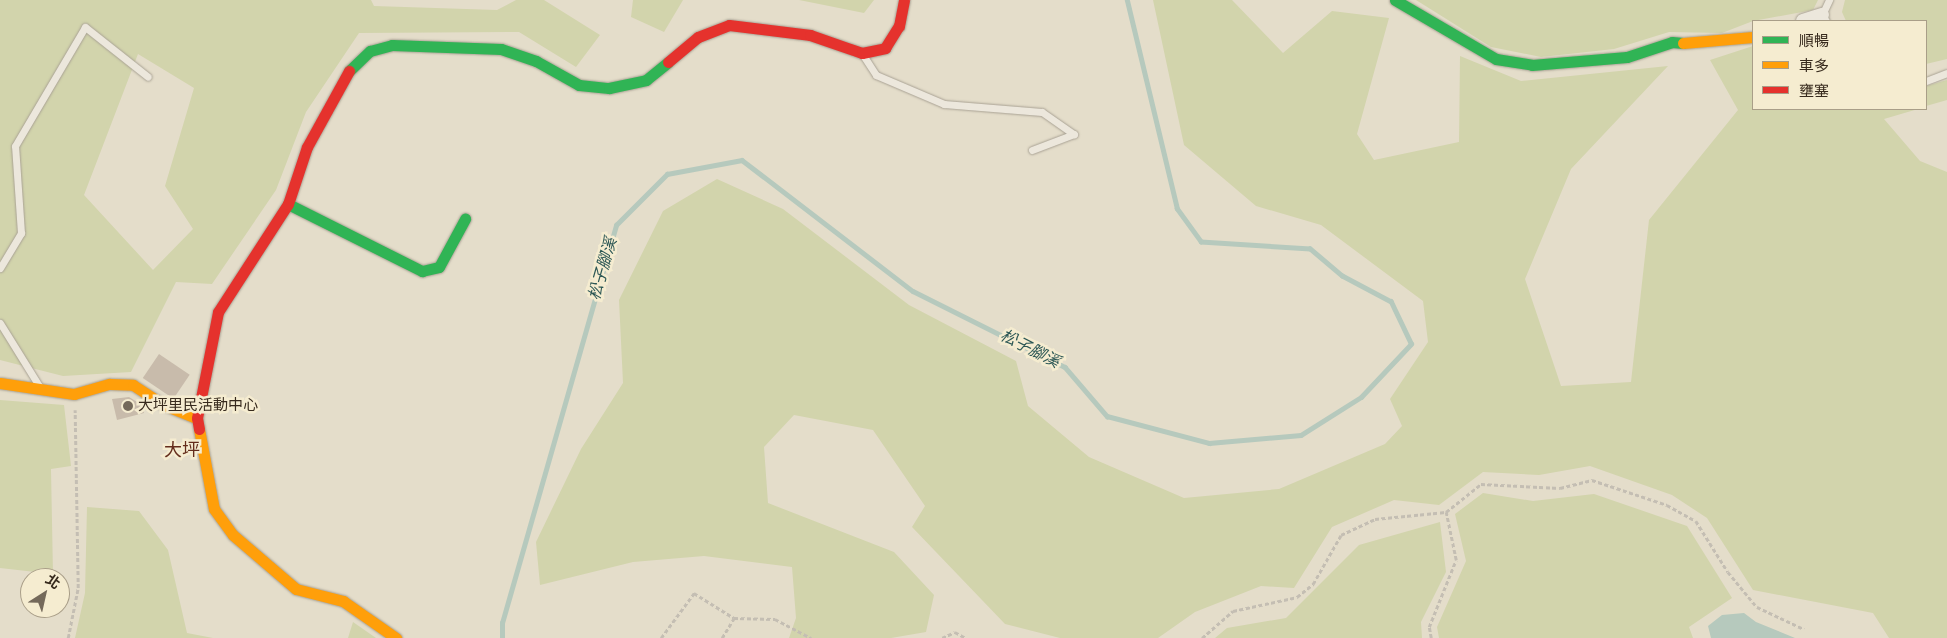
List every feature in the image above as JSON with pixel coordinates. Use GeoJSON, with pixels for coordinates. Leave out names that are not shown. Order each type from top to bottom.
{"type":"FeatureCollection","features":[{"type":"Feature","properties":{"kind":"street"},"geometry":{"type":"LineString","coordinates":[[396,638],[343,601],[296,589],[264,566],[233,535],[214,510],[197,418],[218,312],[288,204],[307,147],[350,68],[370,51],[392,45],[501,49],[536,61],[580,85],[609,88],[646,80],[698,37],[729,25],[810,35],[862,53],[886,48],[899,26],[904,0]]}},
{"type":"Feature","properties":{"kind":"street"},"geometry":{"type":"LineString","coordinates":[[1395,0],[1496,59],[1532,65],[1627,57],[1672,42],[1702,46],[1752,37]]}},
{"type":"Feature","properties":{"kind":"street"},"geometry":{"type":"LineString","coordinates":[[1810,20],[1824,18]]}},
{"type":"Feature","properties":{"kind":"street"},"geometry":{"type":"LineString","coordinates":[[288,204],[422,271],[439,267],[465,219]]}},
{"type":"Feature","properties":{"kind":"street"},"geometry":{"type":"LineString","coordinates":[[0,383],[74,394],[110,384],[133,385],[164,405],[197,418]]}},
{"type":"Feature","properties":{"kind":"lane"},"geometry":{"type":"LineString","coordinates":[[1824,18],[1829,0]]}},
{"type":"Feature","properties":{"kind":"lane"},"geometry":{"type":"LineString","coordinates":[[0,268],[21,233],[14,146],[85,27],[148,77]]}},
{"type":"Feature","properties":{"kind":"lane"},"geometry":{"type":"LineString","coordinates":[[862,53],[876,75],[944,104],[1042,112],[1074,134],[1032,150]]}},
{"type":"Feature","properties":{"kind":"lane"},"geometry":{"type":"LineString","coordinates":[[1927,80],[1947,73]]}},
{"type":"Feature","properties":{"kind":"lane"},"geometry":{"type":"LineString","coordinates":[[0,323],[42,390]]}},
{"type":"Feature","properties":{"kind":"path"},"geometry":{"type":"LineString","coordinates":[[68,638],[78,588],[74,394]]}},
{"type":"Feature","properties":{"kind":"path"},"geometry":{"type":"LineString","coordinates":[[1202,638],[1233,611],[1297,597],[1313,584],[1341,535],[1375,519],[1446,512],[1481,484],[1522,489],[1560,488],[1592,480],[1667,505],[1696,521],[1728,572],[1757,607],[1804,628]]}},
{"type":"Feature","properties":{"kind":"path"},"geometry":{"type":"LineString","coordinates":[[1431,638],[1429,627],[1456,560],[1446,512]]}},
{"type":"Feature","properties":{"kind":"path"},"geometry":{"type":"LineString","coordinates":[[661,638],[694,593],[734,618],[775,619],[811,638]]}},
{"type":"Feature","properties":{"kind":"path"},"geometry":{"type":"LineString","coordinates":[[722,638],[734,618]]}},
{"type":"Feature","properties":{"kind":"path"},"geometry":{"type":"LineString","coordinates":[[942,638],[955,632],[966,638]]}},
{"type":"Feature","properties":{"kind":"green space"},"geometry":{"type":"Polygon","coordinates":[[[0,0],[371,0],[374,6],[497,10],[516,0],[544,0],[600,35],[576,67],[519,32],[359,33],[306,112],[276,190],[212,284],[176,282],[131,372],[63,376],[0,360],[0,0]],[[138,54],[84,195],[153,270],[193,229],[165,186],[194,88],[138,54]]]}},
{"type":"Feature","properties":{"kind":"green space"},"geometry":{"type":"Polygon","coordinates":[[[633,0],[683,0],[664,32],[631,17],[633,0]]]}},
{"type":"Feature","properties":{"kind":"green space"},"geometry":{"type":"Polygon","coordinates":[[[799,0],[874,0],[864,13],[799,0]]]}},
{"type":"Feature","properties":{"kind":"green space"},"geometry":{"type":"Polygon","coordinates":[[[1153,0],[1232,0],[1283,53],[1332,11],[1389,18],[1357,134],[1374,160],[1459,142],[1460,56],[1521,81],[1668,66],[1571,169],[1525,279],[1561,386],[1631,382],[1649,220],[1738,110],[1710,60],[1752,46],[1752,110],[1915,110],[1884,119],[1920,161],[1947,172],[1947,638],[1889,638],[1873,613],[1753,590],[1707,518],[1672,495],[1590,466],[1539,475],[1483,472],[1439,505],[1394,500],[1332,527],[1294,588],[1261,586],[1195,612],[1158,638],[1060,638],[1005,624],[912,527],[925,506],[873,430],[794,415],[764,447],[768,503],[894,552],[934,595],[926,632],[891,638],[789,638],[796,618],[792,567],[704,556],[633,562],[540,585],[536,542],[581,449],[623,383],[619,300],[663,211],[717,179],[783,209],[909,305],[1016,361],[1028,406],[1089,457],[1184,498],[1279,489],[1385,444],[1402,426],[1390,399],[1428,342],[1423,301],[1321,225],[1256,206],[1184,145],[1153,0]]]}},
{"type":"Feature","properties":{"kind":"green space"},"geometry":{"type":"Polygon","coordinates":[[[1416,0],[1818,0],[1813,10],[1752,20],[1722,33],[1669,32],[1614,49],[1541,57],[1491,47],[1416,0]]]}},
{"type":"Feature","properties":{"kind":"green space"},"geometry":{"type":"Polygon","coordinates":[[[1845,0],[1947,0],[1947,59],[1927,64],[1927,20],[1846,20],[1842,12],[1845,0]]]}},
{"type":"Feature","properties":{"kind":"green space"},"geometry":{"type":"Polygon","coordinates":[[[1947,80],[1947,100],[1927,106],[1927,86],[1947,80]]]}},
{"type":"Feature","properties":{"kind":"green space"},"geometry":{"type":"Polygon","coordinates":[[[0,400],[64,405],[71,466],[51,469],[53,568],[20,568],[20,570],[0,568],[0,400]]]}},
{"type":"Feature","properties":{"kind":"green space"},"geometry":{"type":"Polygon","coordinates":[[[1483,493],[1533,501],[1594,494],[1687,526],[1732,598],[1689,627],[1693,638],[1439,638],[1437,627],[1466,561],[1455,514],[1483,493]]]}},
{"type":"Feature","properties":{"kind":"green space"},"geometry":{"type":"Polygon","coordinates":[[[87,507],[139,511],[168,550],[187,633],[213,638],[75,638],[85,593],[87,507]]]}},
{"type":"Feature","properties":{"kind":"green space"},"geometry":{"type":"Polygon","coordinates":[[[1440,522],[1446,572],[1421,622],[1422,638],[1215,638],[1227,628],[1286,618],[1359,545],[1440,522]]]}},
{"type":"Feature","properties":{"kind":"green space"},"geometry":{"type":"Polygon","coordinates":[[[353,622],[376,638],[348,638],[353,622]]]}},
{"type":"Feature","properties":{"kind":"shaded area"},"geometry":{"type":"Polygon","coordinates":[[[1744,613],[1756,622],[1795,638],[1711,638],[1708,626],[1722,615],[1744,613]]]}},
{"type":"Feature","properties":{"kind":"building"},"geometry":{"type":"Polygon","coordinates":[[[159,354],[190,375],[173,399],[143,378],[159,354]]]}},
{"type":"Feature","properties":{"kind":"building","name":"大坪里民活動中心"},"geometry":{"type":"Polygon","coordinates":[[[129,397],[142,405],[144,413],[117,420],[112,399],[129,397]]]}},
{"type":"Feature","properties":{"kind":"waterway","name":"松子腳溪"},"geometry":{"type":"LineString","coordinates":[[502,638],[502,623],[616,225],[667,174],[742,160],[913,291],[1065,367],[1107,416],[1209,443],[1301,435],[1361,397],[1411,344],[1391,302],[1342,276],[1310,249],[1201,242],[1177,209],[1127,0]]}},
{"type":"Feature","properties":{"kind":"traffic: fast"},"geometry":{"type":"LineString","coordinates":[[1395,0],[1496,59],[1532,65],[1627,57],[1672,42],[1683,43]]}},
{"type":"Feature","properties":{"kind":"traffic: fast"},"geometry":{"type":"LineString","coordinates":[[349,71],[370,51],[392,45],[501,49],[536,61],[579,85],[609,88],[646,80],[668,62]]}},
{"type":"Feature","properties":{"kind":"traffic: fast"},"geometry":{"type":"LineString","coordinates":[[288,204],[422,271],[439,267],[465,219]]}},
{"type":"Feature","properties":{"kind":"traffic: slow"},"geometry":{"type":"LineString","coordinates":[[1683,43],[1752,37]]}},
{"type":"Feature","properties":{"kind":"traffic: slow"},"geometry":{"type":"LineString","coordinates":[[0,383],[74,394],[110,384],[133,385],[164,405],[197,418]]}},
{"type":"Feature","properties":{"kind":"traffic: slow"},"geometry":{"type":"LineString","coordinates":[[199,429],[214,509],[233,535],[296,589],[343,601],[396,638]]}},
{"type":"Feature","properties":{"kind":"traffic: jam"},"geometry":{"type":"LineString","coordinates":[[668,62],[698,37],[729,25],[810,35],[862,53],[885,48],[899,26],[904,0]]}},
{"type":"Feature","properties":{"kind":"traffic: jam"},"geometry":{"type":"LineString","coordinates":[[199,429],[197,418],[218,312],[288,204],[307,147],[349,71]]}},
{"type":"Feature","properties":{"kind":"place","name":"大坪里民活動中心"},"geometry":{"type":"Point","coordinates":[128,406]}},
{"type":"Feature","properties":{"kind":"district","name":"大坪"},"geometry":{"type":"Point","coordinates":[182,450]}}]}
